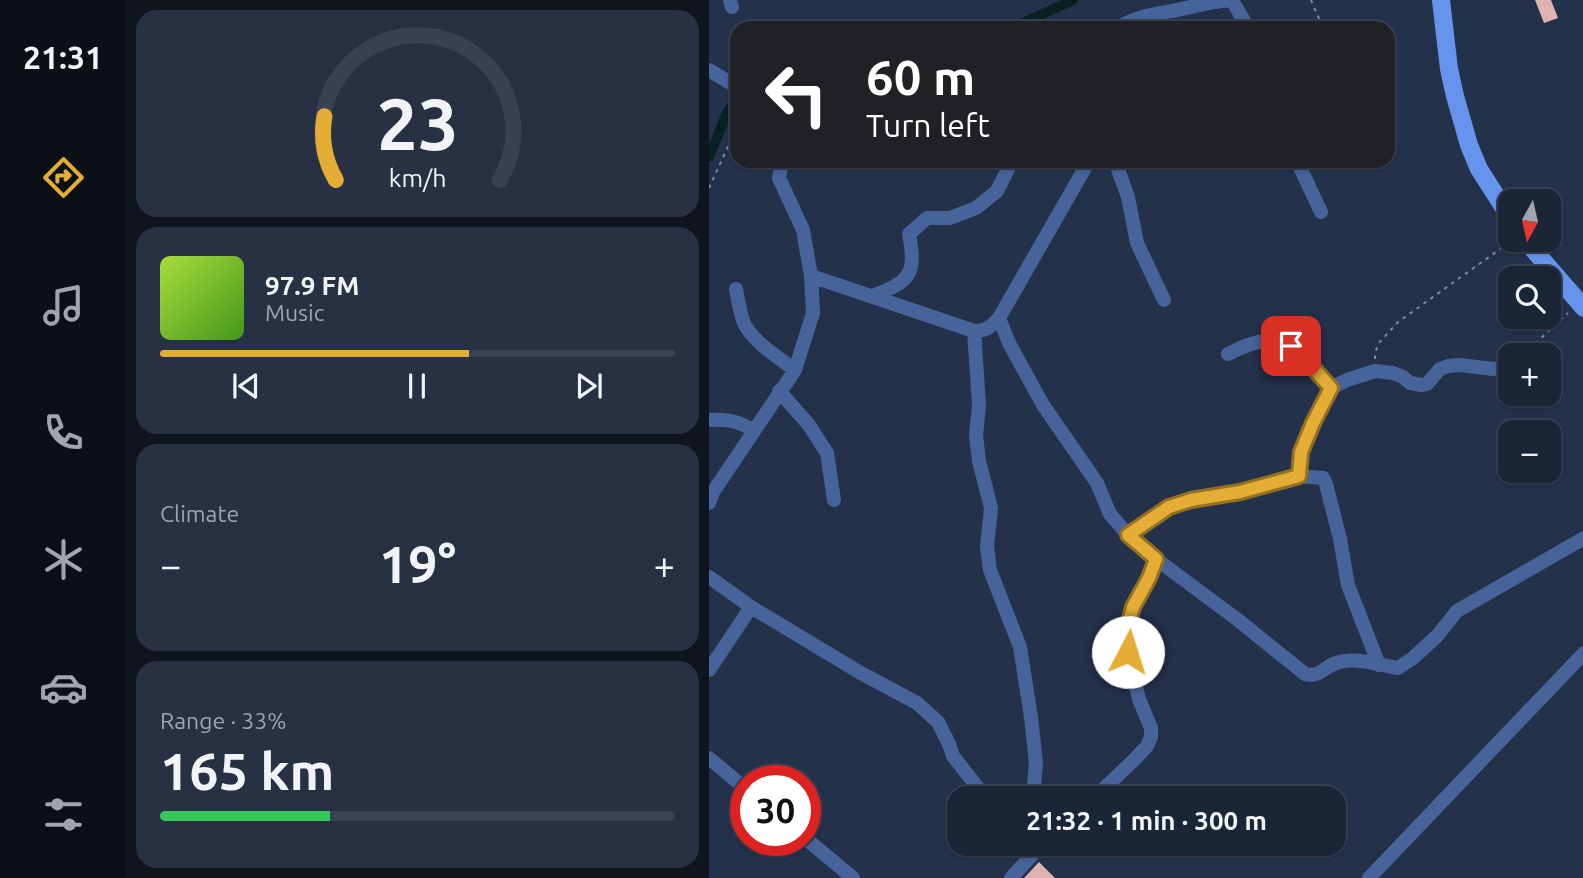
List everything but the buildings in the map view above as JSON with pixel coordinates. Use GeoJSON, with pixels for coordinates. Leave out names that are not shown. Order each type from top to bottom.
{"type":"FeatureCollection","features":[{"type":"Feature","properties":{"kind":"main road"},"geometry":{"type":"LineString","coordinates":[[1441,0],[1449,69],[1469,145],[1479,169],[1498,199]]}},
{"type":"Feature","properties":{"kind":"main road"},"geometry":{"type":"LineString","coordinates":[[1535,252],[1581,305]]}},
{"type":"Feature","properties":{"kind":"street"},"geometry":{"type":"LineString","coordinates":[[1129,21],[1216,1],[1232,0],[1244,21]]}},
{"type":"Feature","properties":{"kind":"street"},"geometry":{"type":"LineString","coordinates":[[709,71],[730,83]]}},
{"type":"Feature","properties":{"kind":"street"},"geometry":{"type":"LineString","coordinates":[[709,503],[713,492],[795,370],[813,313],[811,276],[803,230],[779,178],[781,168]]}},
{"type":"Feature","properties":{"kind":"street"},"geometry":{"type":"LineString","coordinates":[[873,296],[899,286],[909,275],[912,251],[909,234],[927,218],[950,218],[976,208],[997,191],[1008,168]]}},
{"type":"Feature","properties":{"kind":"street"},"geometry":{"type":"LineString","coordinates":[[811,276],[974,331],[990,328],[999,318],[1085,168]]}},
{"type":"Feature","properties":{"kind":"street"},"geometry":{"type":"LineString","coordinates":[[1118,168],[1128,197],[1137,243],[1165,300]]}},
{"type":"Feature","properties":{"kind":"street"},"geometry":{"type":"LineString","coordinates":[[1300,168],[1321,212]]}},
{"type":"Feature","properties":{"kind":"street"},"geometry":{"type":"LineString","coordinates":[[736,289],[744,324],[772,353],[795,370]]}},
{"type":"Feature","properties":{"kind":"street"},"geometry":{"type":"LineString","coordinates":[[999,318],[1009,343],[1043,405],[1097,483],[1110,513],[1128,535],[1305,674],[1315,676],[1335,663],[1354,660],[1398,668],[1437,636],[1457,611],[1583,538]]}},
{"type":"Feature","properties":{"kind":"street"},"geometry":{"type":"LineString","coordinates":[[974,331],[979,405],[976,435],[979,461],[991,508],[987,547],[990,570],[1020,647],[1035,750],[1034,786]]}},
{"type":"Feature","properties":{"kind":"street"},"geometry":{"type":"LineString","coordinates":[[1228,354],[1262,341],[1282,342],[1298,351],[1331,388]]}},
{"type":"Feature","properties":{"kind":"street"},"geometry":{"type":"LineString","coordinates":[[1299,476],[1301,452],[1331,388],[1375,371],[1393,373],[1404,377],[1410,383],[1422,386],[1440,369],[1448,366],[1498,368]]}},
{"type":"Feature","properties":{"kind":"street"},"geometry":{"type":"LineString","coordinates":[[779,391],[809,425],[827,453],[834,500]]}},
{"type":"Feature","properties":{"kind":"street"},"geometry":{"type":"LineString","coordinates":[[709,420],[726,419],[754,430]]}},
{"type":"Feature","properties":{"kind":"street"},"geometry":{"type":"LineString","coordinates":[[1128,535],[1169,507],[1191,500],[1240,492],[1299,476],[1323,478],[1340,539],[1348,585],[1379,666]]}},
{"type":"Feature","properties":{"kind":"street"},"geometry":{"type":"LineString","coordinates":[[1107,786],[1147,746],[1151,737],[1151,728],[1139,699],[1128,652],[1129,622],[1133,607],[1156,559]]}},
{"type":"Feature","properties":{"kind":"street"},"geometry":{"type":"LineString","coordinates":[[709,577],[751,607],[859,673],[917,703],[938,722],[953,756],[977,786]]}},
{"type":"Feature","properties":{"kind":"street"},"geometry":{"type":"LineString","coordinates":[[709,670],[751,607]]}},
{"type":"Feature","properties":{"kind":"street"},"geometry":{"type":"LineString","coordinates":[[1369,878],[1583,653]]}},
{"type":"Feature","properties":{"kind":"street"},"geometry":{"type":"LineString","coordinates":[[709,758],[730,776]]}},
{"type":"Feature","properties":{"kind":"street"},"geometry":{"type":"LineString","coordinates":[[821,851],[853,878]]}},
{"type":"Feature","properties":{"kind":"street"},"geometry":{"type":"LineString","coordinates":[[1011,878],[1031,856]]}},
{"type":"Feature","properties":{"kind":"path"},"geometry":{"type":"LineString","coordinates":[[1311,0],[1320,21]]}},
{"type":"Feature","properties":{"kind":"path"},"geometry":{"type":"LineString","coordinates":[[709,188],[730,142]]}},
{"type":"Feature","properties":{"kind":"path"},"geometry":{"type":"LineString","coordinates":[[1375,371],[1378,344],[1398,321],[1498,251]]}},
{"type":"Feature","properties":{"kind":"path"},"geometry":{"type":"LineString","coordinates":[[1537,343],[1581,305]]}},
{"type":"Feature","properties":{"kind":"waterway"},"geometry":{"type":"LineString","coordinates":[[1027,21],[1073,0]]}},
{"type":"Feature","properties":{"kind":"waterway"},"geometry":{"type":"LineString","coordinates":[[709,157],[730,108]]}},
{"type":"Feature","properties":{"kind":"route"},"geometry":{"type":"LineString","coordinates":[[1128,652],[1129,622],[1133,607],[1156,559],[1128,535],[1169,507],[1299,476],[1301,452],[1331,388],[1291,346]]}}]}
